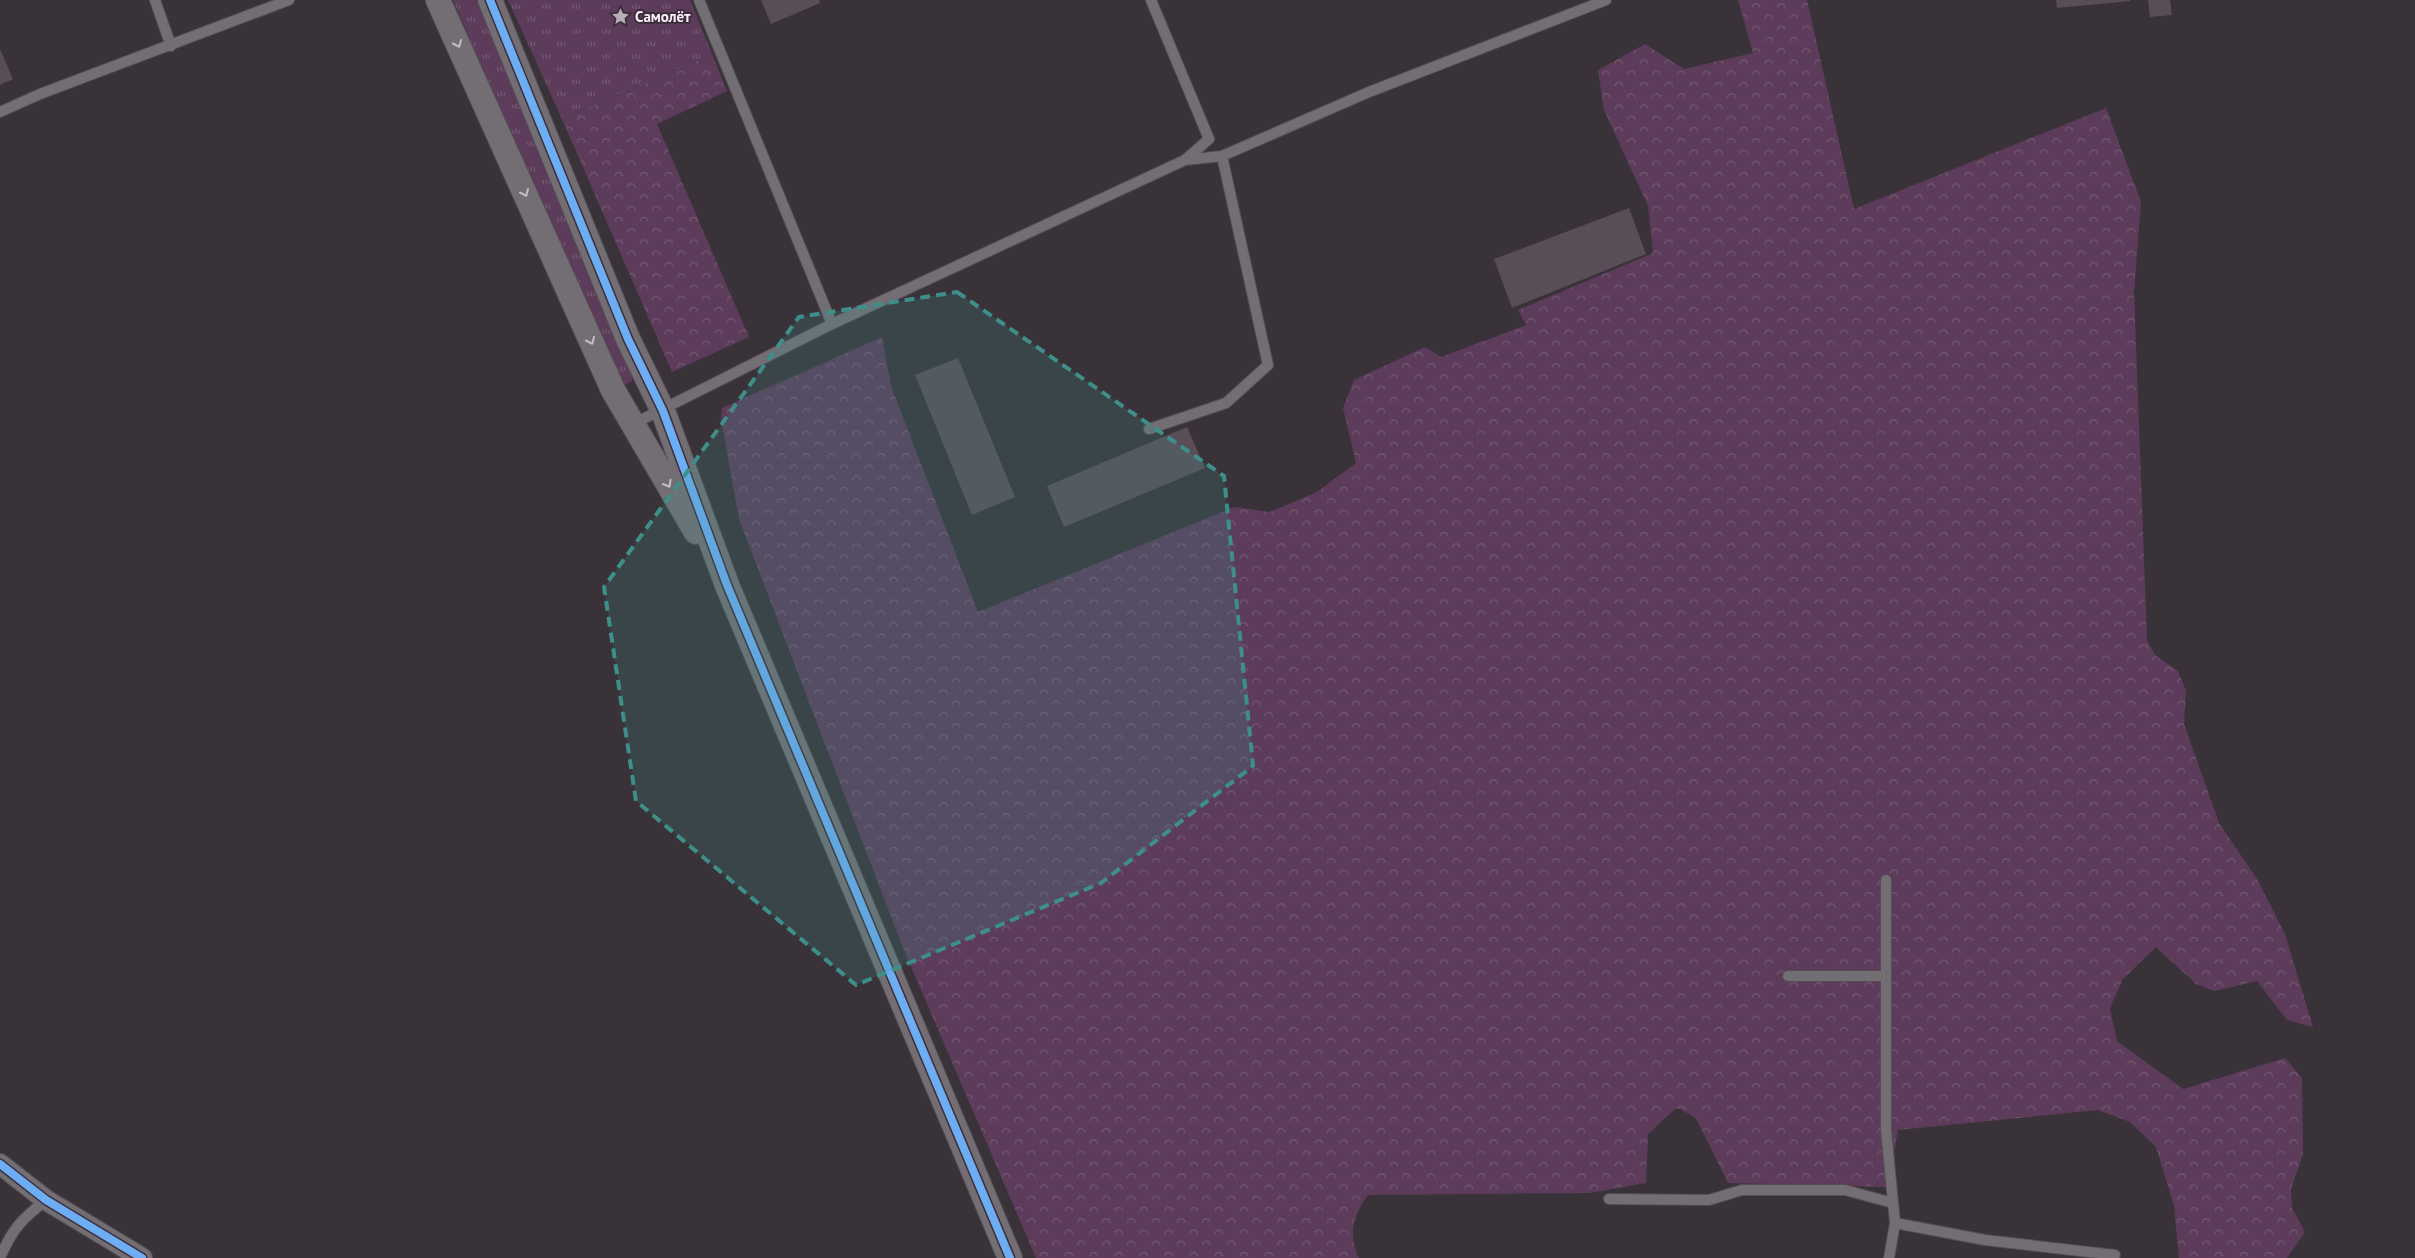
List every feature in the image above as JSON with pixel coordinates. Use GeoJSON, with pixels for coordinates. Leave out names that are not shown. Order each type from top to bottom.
{"type":"FeatureCollection","features":[{"type":"Feature","properties":{"kind":"street"},"geometry":{"type":"LineString","coordinates":[[438,0],[614,390],[727,585]]}},
{"type":"Feature","properties":{"kind":"street"},"geometry":{"type":"LineString","coordinates":[[490,0],[628,339],[663,410],[727,585],[1010,1258]]}},
{"type":"Feature","properties":{"kind":"street"},"geometry":{"type":"LineString","coordinates":[[0,1164],[46,1200],[142,1258]]}},
{"type":"Feature","properties":{"kind":"lane"},"geometry":{"type":"LineString","coordinates":[[155,0],[172,46]]}},
{"type":"Feature","properties":{"kind":"lane"},"geometry":{"type":"LineString","coordinates":[[0,112],[40,94],[172,46],[289,0]]}},
{"type":"Feature","properties":{"kind":"lane"},"geometry":{"type":"LineString","coordinates":[[699,0],[832,324]]}},
{"type":"Feature","properties":{"kind":"lane"},"geometry":{"type":"LineString","coordinates":[[633,424],[832,324],[1185,160],[1209,139],[1151,0]]}},
{"type":"Feature","properties":{"kind":"lane"},"geometry":{"type":"LineString","coordinates":[[1185,160],[1222,156],[1369,92],[1606,0]]}},
{"type":"Feature","properties":{"kind":"lane"},"geometry":{"type":"LineString","coordinates":[[1149,429],[1226,403],[1268,365],[1222,156]]}},
{"type":"Feature","properties":{"kind":"lane"},"geometry":{"type":"LineString","coordinates":[[1886,880],[1886,1130],[1895,1222],[1889,1258]]}},
{"type":"Feature","properties":{"kind":"lane"},"geometry":{"type":"LineString","coordinates":[[1788,976],[1886,976]]}},
{"type":"Feature","properties":{"kind":"lane"},"geometry":{"type":"LineString","coordinates":[[1609,1199],[1709,1200],[1742,1190],[1845,1190],[1893,1204]]}},
{"type":"Feature","properties":{"kind":"lane"},"geometry":{"type":"LineString","coordinates":[[0,1258],[7,1242],[21,1220],[46,1200]]}},
{"type":"Feature","properties":{"kind":"lane"},"geometry":{"type":"LineString","coordinates":[[1895,1222],[1985,1240],[2116,1255]]}},
{"type":"Feature","properties":{"kind":"highlighted area"},"geometry":{"type":"Polygon","coordinates":[[[957,292],[1224,476],[1253,766],[1101,883],[856,985],[636,801],[604,587],[799,317],[957,292]]]}},
{"type":"Feature","properties":{"kind":"green space"},"geometry":{"type":"Polygon","coordinates":[[[453,0],[476,0],[634,371],[632,381],[624,385],[616,379],[453,0]]]}},
{"type":"Feature","properties":{"kind":"green space"},"geometry":{"type":"Polygon","coordinates":[[[508,0],[690,0],[712,54],[562,119],[508,0]]]}},
{"type":"Feature","properties":{"kind":"green space"},"geometry":{"type":"Polygon","coordinates":[[[1738,0],[1807,0],[1854,209],[2106,108],[2141,202],[2134,292],[2147,640],[2155,655],[2178,671],[2186,691],[2184,724],[2219,823],[2257,879],[2285,934],[2313,1027],[2287,1020],[2257,981],[2214,991],[2196,984],[2156,947],[2123,979],[2110,1008],[2117,1041],[2183,1089],[2285,1058],[2302,1078],[2303,1154],[2291,1189],[2292,1208],[2305,1232],[2287,1258],[2179,1258],[2174,1206],[2156,1147],[2130,1122],[2098,1110],[1898,1130],[1888,1187],[1728,1183],[1696,1118],[1680,1109],[1675,1109],[1648,1134],[1646,1183],[1590,1193],[1368,1195],[1359,1210],[1354,1225],[1353,1241],[1359,1258],[1036,1258],[903,948],[739,519],[721,419],[722,408],[882,337],[891,386],[978,612],[1234,507],[1270,512],[1317,492],[1356,463],[1343,408],[1354,380],[1425,347],[1441,357],[1526,325],[1518,310],[1653,253],[1648,206],[1604,110],[1598,70],[1645,44],[1684,69],[1753,53],[1738,0]]]}},
{"type":"Feature","properties":{"kind":"green space"},"geometry":{"type":"Polygon","coordinates":[[[712,54],[727,91],[657,124],[749,337],[672,372],[562,119],[712,54]]]}},
{"type":"Feature","properties":{"kind":"building"},"geometry":{"type":"Polygon","coordinates":[[[761,0],[819,0],[820,3],[771,24],[761,0]]]}},
{"type":"Feature","properties":{"kind":"building"},"geometry":{"type":"Polygon","coordinates":[[[2056,0],[2130,0],[2130,1],[2057,8],[2056,0]]]}},
{"type":"Feature","properties":{"kind":"building"},"geometry":{"type":"Polygon","coordinates":[[[2148,0],[2170,0],[2172,15],[2150,17],[2148,0]]]}},
{"type":"Feature","properties":{"kind":"building"},"geometry":{"type":"Polygon","coordinates":[[[0,49],[13,79],[0,85],[0,49]]]}},
{"type":"Feature","properties":{"kind":"building"},"geometry":{"type":"Polygon","coordinates":[[[1629,208],[1646,254],[1512,308],[1494,259],[1629,208]]]}},
{"type":"Feature","properties":{"kind":"building"},"geometry":{"type":"Polygon","coordinates":[[[958,358],[1015,497],[972,515],[915,375],[958,358]]]}},
{"type":"Feature","properties":{"kind":"building"},"geometry":{"type":"Polygon","coordinates":[[[1187,427],[1205,468],[1064,527],[1047,486],[1187,427]]]}},
{"type":"Feature","properties":{"kind":"cycle path"},"geometry":{"type":"LineString","coordinates":[[490,0],[628,339],[663,411],[727,585],[1010,1258]]}},
{"type":"Feature","properties":{"kind":"cycle path"},"geometry":{"type":"LineString","coordinates":[[0,1164],[46,1200],[142,1258]]}},
{"type":"Feature","properties":{"kind":"place","name":"Самолёт"},"geometry":{"type":"Point","coordinates":[621,16]}}]}
